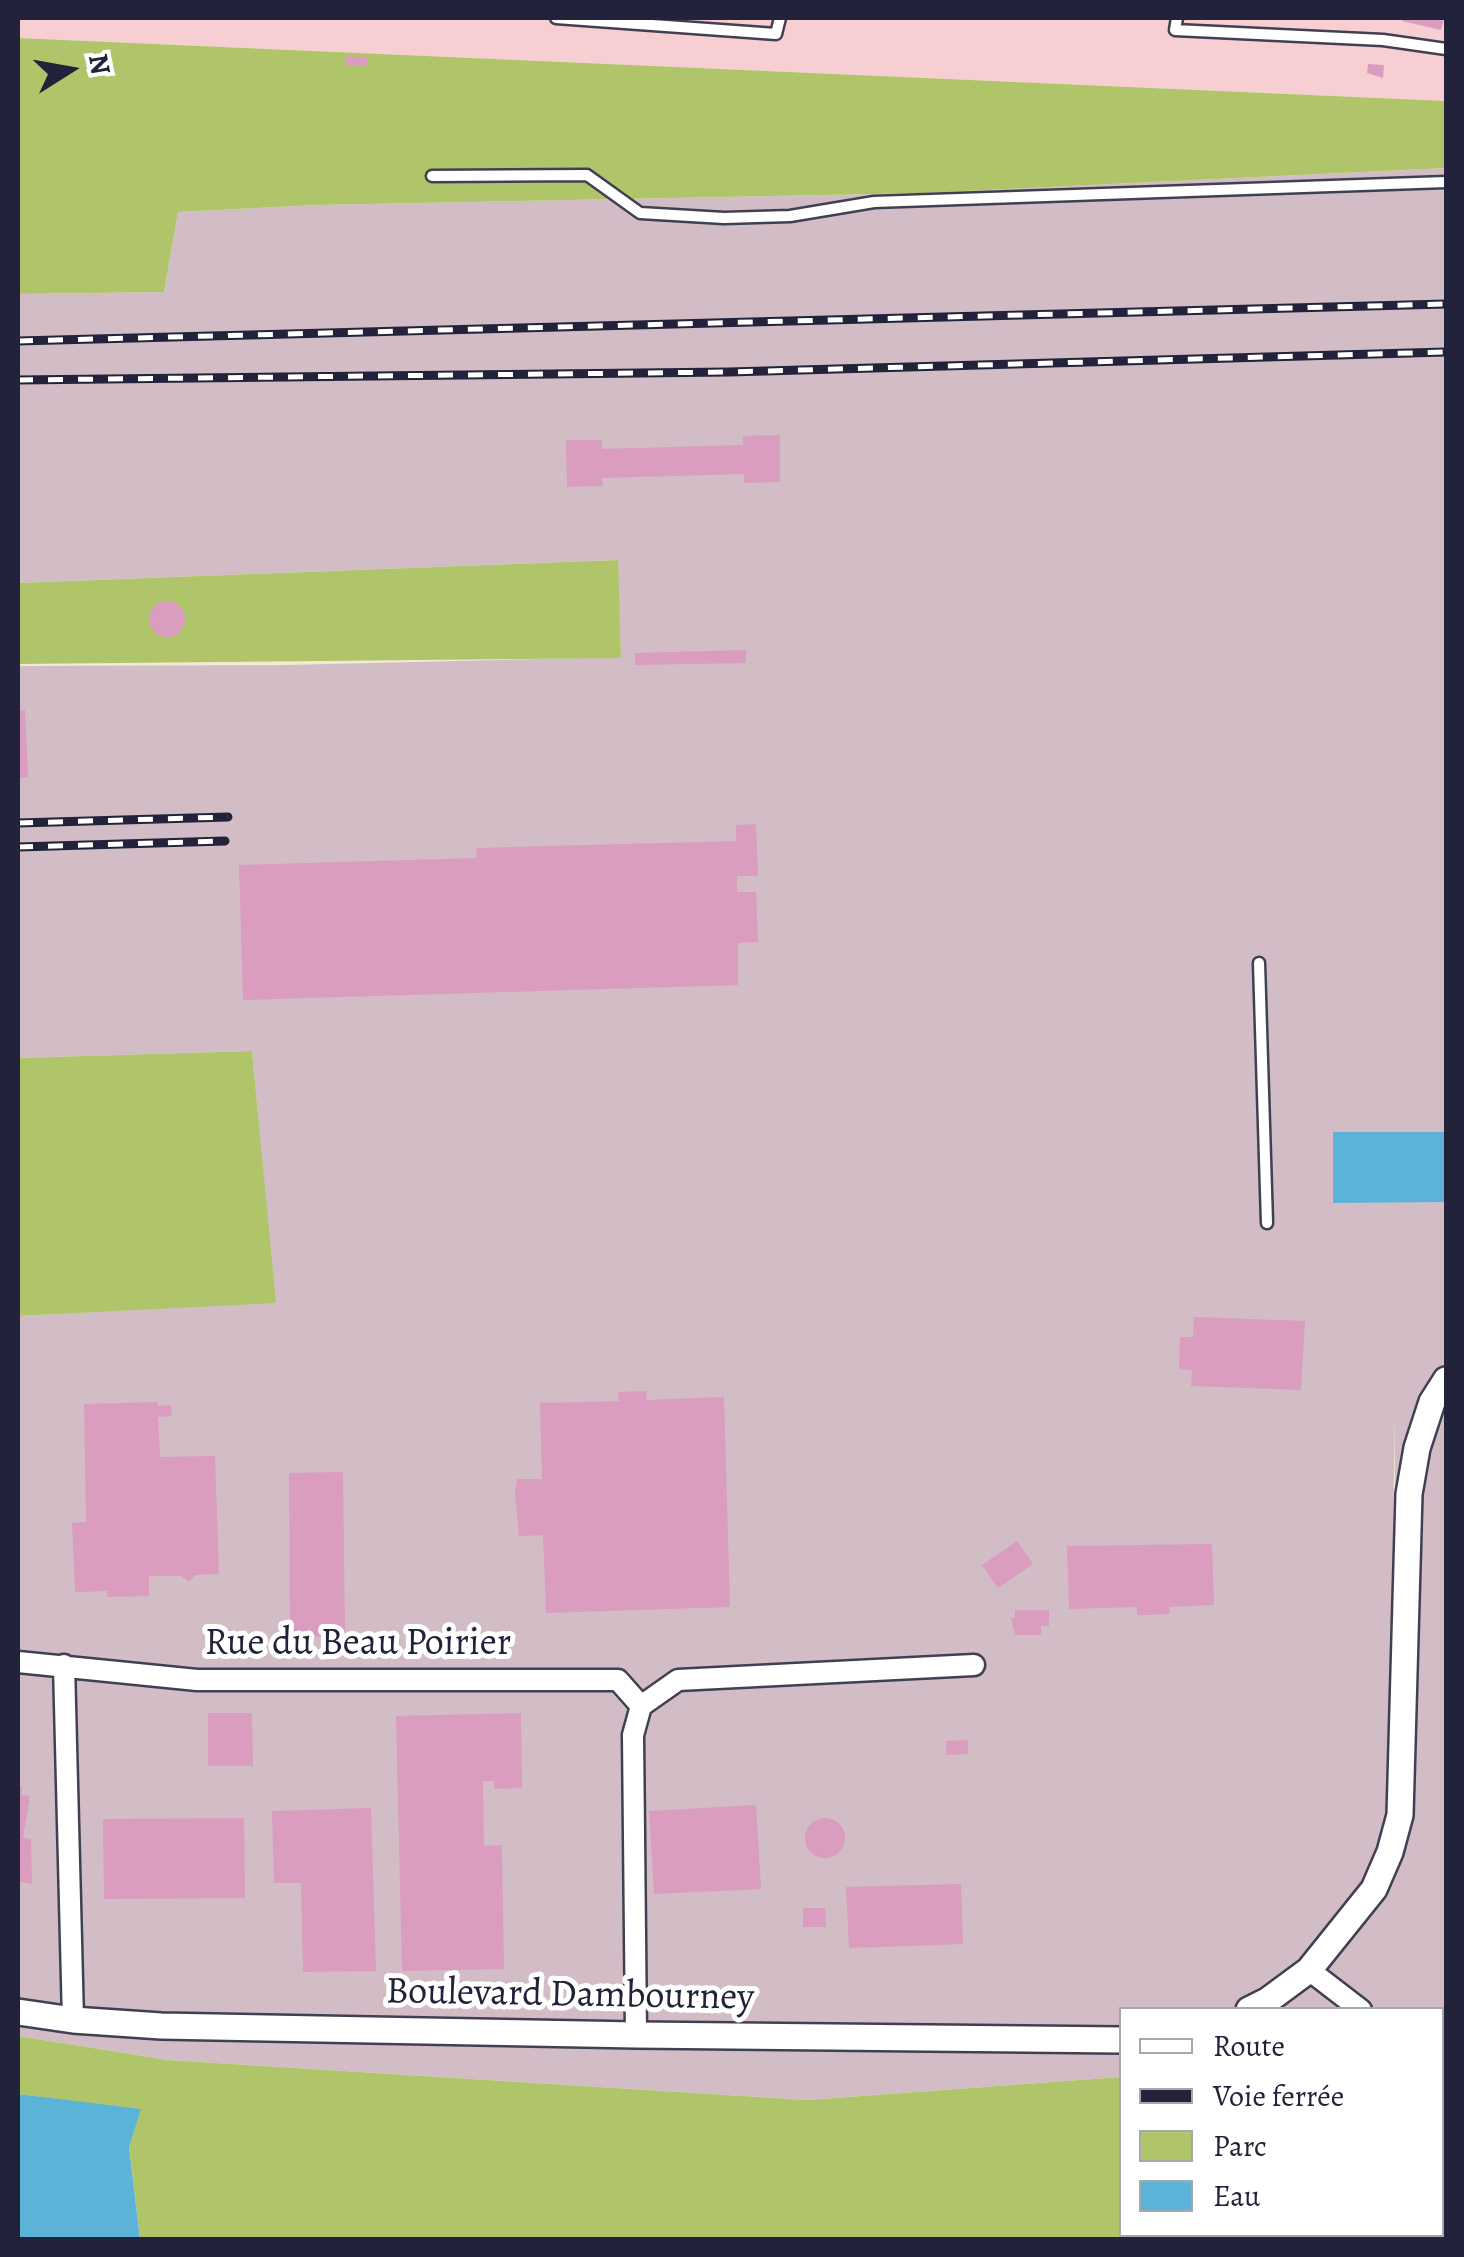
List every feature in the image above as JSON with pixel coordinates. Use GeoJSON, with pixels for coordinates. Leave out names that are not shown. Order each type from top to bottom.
{"type":"FeatureCollection","features":[{"type":"Feature","properties":{"kind":"street"},"geometry":{"type":"LineString","coordinates":[[1254,2007],[1309,1970],[1374,1889],[1390,1852],[1400,1815],[1409,1494],[1432,1402],[1446,1380]]}},
{"type":"Feature","properties":{"kind":"street","name":"Rue du Beau Poirier"},"geometry":{"type":"LineString","coordinates":[[18,1662],[197,1680],[618,1680],[641,1706]]}},
{"type":"Feature","properties":{"kind":"street"},"geometry":{"type":"LineString","coordinates":[[64,1665],[72,2020]]}},
{"type":"Feature","properties":{"kind":"street"},"geometry":{"type":"LineString","coordinates":[[636,2035],[633,1735],[641,1706],[678,1680],[974,1665]]}},
{"type":"Feature","properties":{"kind":"street"},"geometry":{"type":"LineString","coordinates":[[1309,1970],[1358,2007]]}},
{"type":"Feature","properties":{"kind":"street","name":"Boulevard Dambourney"},"geometry":{"type":"LineString","coordinates":[[18,2012],[162,2026],[1119,2040]]}},
{"type":"Feature","properties":{"kind":"lane"},"geometry":{"type":"LineString","coordinates":[[556,18],[776,34],[780,18]]}},
{"type":"Feature","properties":{"kind":"lane"},"geometry":{"type":"LineString","coordinates":[[1177,18],[1175,30],[1383,40],[1446,48]]}},
{"type":"Feature","properties":{"kind":"lane"},"geometry":{"type":"LineString","coordinates":[[432,176],[588,174],[640,213],[724,218],[790,216],[874,202],[1446,182]]}},
{"type":"Feature","properties":{"kind":"lane"},"geometry":{"type":"LineString","coordinates":[[1259,963],[1267,1223]]}},
{"type":"Feature","properties":{"kind":"shaded area"},"geometry":{"type":"Polygon","coordinates":[[[18,18],[1446,18],[1446,101],[18,38],[18,18]]]}},
{"type":"Feature","properties":{"kind":"shaded area"},"geometry":{"type":"Polygon","coordinates":[[[1446,168],[1446,2054],[1444,2007],[1119,2007],[1119,2077],[807,2100],[168,2060],[18,2036],[18,1316],[275,1302],[252,1051],[18,1058],[18,666],[288,665],[621,657],[617,560],[18,583],[18,294],[164,292],[178,212],[316,205],[924,193],[1446,168]],[[1395,1414],[1393,1536],[1395,1768],[1395,1414]]]}},
{"type":"Feature","properties":{"kind":"green space"},"geometry":{"type":"Polygon","coordinates":[[[18,38],[1446,101],[1446,168],[924,193],[316,205],[178,212],[164,292],[18,294],[18,38]]]}},
{"type":"Feature","properties":{"kind":"green space"},"geometry":{"type":"Polygon","coordinates":[[[618,560],[621,658],[18,664],[18,583],[618,560]]]}},
{"type":"Feature","properties":{"kind":"green space"},"geometry":{"type":"Polygon","coordinates":[[[252,1051],[276,1303],[18,1316],[18,1058],[252,1051]]]}},
{"type":"Feature","properties":{"kind":"green space"},"geometry":{"type":"Polygon","coordinates":[[[18,2036],[168,2060],[807,2100],[1119,2077],[1119,2237],[1444,2237],[1446,2054],[1446,2239],[140,2239],[129,2146],[140,2110],[18,2094],[18,2036]]]}},
{"type":"Feature","properties":{"kind":"water"},"geometry":{"type":"Polygon","coordinates":[[[1333,1132],[1446,1132],[1446,1202],[1333,1203],[1333,1132]]]}},
{"type":"Feature","properties":{"kind":"water"},"geometry":{"type":"Polygon","coordinates":[[[18,2094],[141,2109],[129,2147],[140,2239],[18,2239],[18,2094]]]}},
{"type":"Feature","properties":{"kind":"building"},"geometry":{"type":"Polygon","coordinates":[[[1402,18],[1444,18],[1441,30],[1402,18]]]}},
{"type":"Feature","properties":{"kind":"building"},"geometry":{"type":"Polygon","coordinates":[[[345,56],[367,57],[367,66],[345,65],[345,56]]]}},
{"type":"Feature","properties":{"kind":"building"},"geometry":{"type":"Polygon","coordinates":[[[1368,64],[1384,65],[1383,78],[1367,73],[1368,64]]]}},
{"type":"Feature","properties":{"kind":"building"},"geometry":{"type":"Polygon","coordinates":[[[780,435],[780,482],[744,483],[744,474],[602,478],[603,486],[567,487],[566,440],[602,440],[602,449],[743,445],[743,436],[780,435]]]}},
{"type":"Feature","properties":{"kind":"building"},"geometry":{"type":"Polygon","coordinates":[[[167,601],[179,607],[185,619],[179,631],[167,637],[155,631],[149,619],[155,607],[167,601]]]}},
{"type":"Feature","properties":{"kind":"building"},"geometry":{"type":"Polygon","coordinates":[[[746,650],[746,663],[635,665],[635,653],[746,650]]]}},
{"type":"Feature","properties":{"kind":"building"},"geometry":{"type":"Polygon","coordinates":[[[25,710],[28,777],[18,778],[18,711],[25,710]]]}},
{"type":"Feature","properties":{"kind":"building"},"geometry":{"type":"Polygon","coordinates":[[[756,824],[758,876],[737,876],[737,892],[756,892],[758,942],[738,943],[738,985],[243,1000],[239,865],[477,858],[476,848],[736,841],[736,825],[756,824]]]}},
{"type":"Feature","properties":{"kind":"building"},"geometry":{"type":"Polygon","coordinates":[[[1194,1317],[1305,1321],[1301,1390],[1191,1386],[1192,1370],[1179,1369],[1180,1337],[1193,1337],[1194,1317]]]}},
{"type":"Feature","properties":{"kind":"building"},"geometry":{"type":"Polygon","coordinates":[[[646,1391],[647,1400],[724,1397],[730,1607],[546,1613],[543,1535],[519,1536],[515,1494],[517,1479],[542,1479],[540,1403],[619,1401],[618,1392],[646,1391]]]}},
{"type":"Feature","properties":{"kind":"building"},"geometry":{"type":"Polygon","coordinates":[[[158,1402],[158,1406],[171,1405],[172,1416],[158,1417],[160,1457],[215,1456],[219,1574],[195,1575],[189,1582],[181,1576],[149,1576],[149,1596],[107,1597],[107,1591],[75,1592],[72,1523],[86,1522],[84,1404],[158,1402]]]}},
{"type":"Feature","properties":{"kind":"building"},"geometry":{"type":"Polygon","coordinates":[[[343,1472],[345,1633],[323,1633],[324,1637],[290,1634],[289,1473],[343,1472]]]}},
{"type":"Feature","properties":{"kind":"building"},"geometry":{"type":"Polygon","coordinates":[[[1017,1541],[1033,1564],[998,1588],[982,1565],[1017,1541]]]}},
{"type":"Feature","properties":{"kind":"building"},"geometry":{"type":"Polygon","coordinates":[[[1212,1544],[1214,1605],[1169,1607],[1170,1614],[1146,1615],[1137,1615],[1137,1607],[1069,1609],[1067,1546],[1212,1544]]]}},
{"type":"Feature","properties":{"kind":"building"},"geometry":{"type":"Polygon","coordinates":[[[1015,1610],[1049,1610],[1049,1626],[1041,1626],[1041,1635],[1015,1635],[1011,1618],[1015,1618],[1015,1610]]]}},
{"type":"Feature","properties":{"kind":"building"},"geometry":{"type":"Polygon","coordinates":[[[208,1713],[252,1713],[253,1766],[208,1766],[208,1713]]]}},
{"type":"Feature","properties":{"kind":"building"},"geometry":{"type":"Polygon","coordinates":[[[521,1713],[522,1788],[494,1789],[494,1781],[483,1781],[484,1846],[502,1845],[504,1969],[402,1971],[396,1716],[521,1713]]]}},
{"type":"Feature","properties":{"kind":"building"},"geometry":{"type":"Polygon","coordinates":[[[968,1740],[968,1754],[946,1755],[946,1741],[968,1740]]]}},
{"type":"Feature","properties":{"kind":"building"},"geometry":{"type":"Polygon","coordinates":[[[18,1786],[22,1787],[21,1795],[30,1796],[23,1838],[31,1839],[32,1884],[18,1881],[18,1786]]]}},
{"type":"Feature","properties":{"kind":"building"},"geometry":{"type":"Polygon","coordinates":[[[756,1805],[761,1889],[654,1894],[649,1811],[756,1805]]]}},
{"type":"Feature","properties":{"kind":"building"},"geometry":{"type":"Polygon","coordinates":[[[371,1808],[376,1971],[303,1972],[301,1883],[274,1883],[272,1811],[371,1808]]]}},
{"type":"Feature","properties":{"kind":"building"},"geometry":{"type":"Polygon","coordinates":[[[244,1818],[245,1898],[104,1899],[103,1819],[244,1818]]]}},
{"type":"Feature","properties":{"kind":"building"},"geometry":{"type":"Polygon","coordinates":[[[825,1818],[839,1824],[845,1838],[839,1852],[825,1858],[811,1852],[805,1838],[811,1824],[825,1818]]]}},
{"type":"Feature","properties":{"kind":"building"},"geometry":{"type":"Polygon","coordinates":[[[961,1884],[963,1944],[849,1948],[846,1887],[961,1884]]]}},
{"type":"Feature","properties":{"kind":"building"},"geometry":{"type":"Polygon","coordinates":[[[803,1908],[825,1908],[826,1927],[803,1927],[803,1908]]]}},
{"type":"Feature","properties":{"kind":"railway"},"geometry":{"type":"LineString","coordinates":[[18,341],[1446,304]]}},
{"type":"Feature","properties":{"kind":"railway"},"geometry":{"type":"LineString","coordinates":[[18,380],[729,372],[1446,352]]}},
{"type":"Feature","properties":{"kind":"railway"},"geometry":{"type":"LineString","coordinates":[[18,823],[228,817]]}},
{"type":"Feature","properties":{"kind":"railway"},"geometry":{"type":"LineString","coordinates":[[18,847],[225,841]]}}]}
